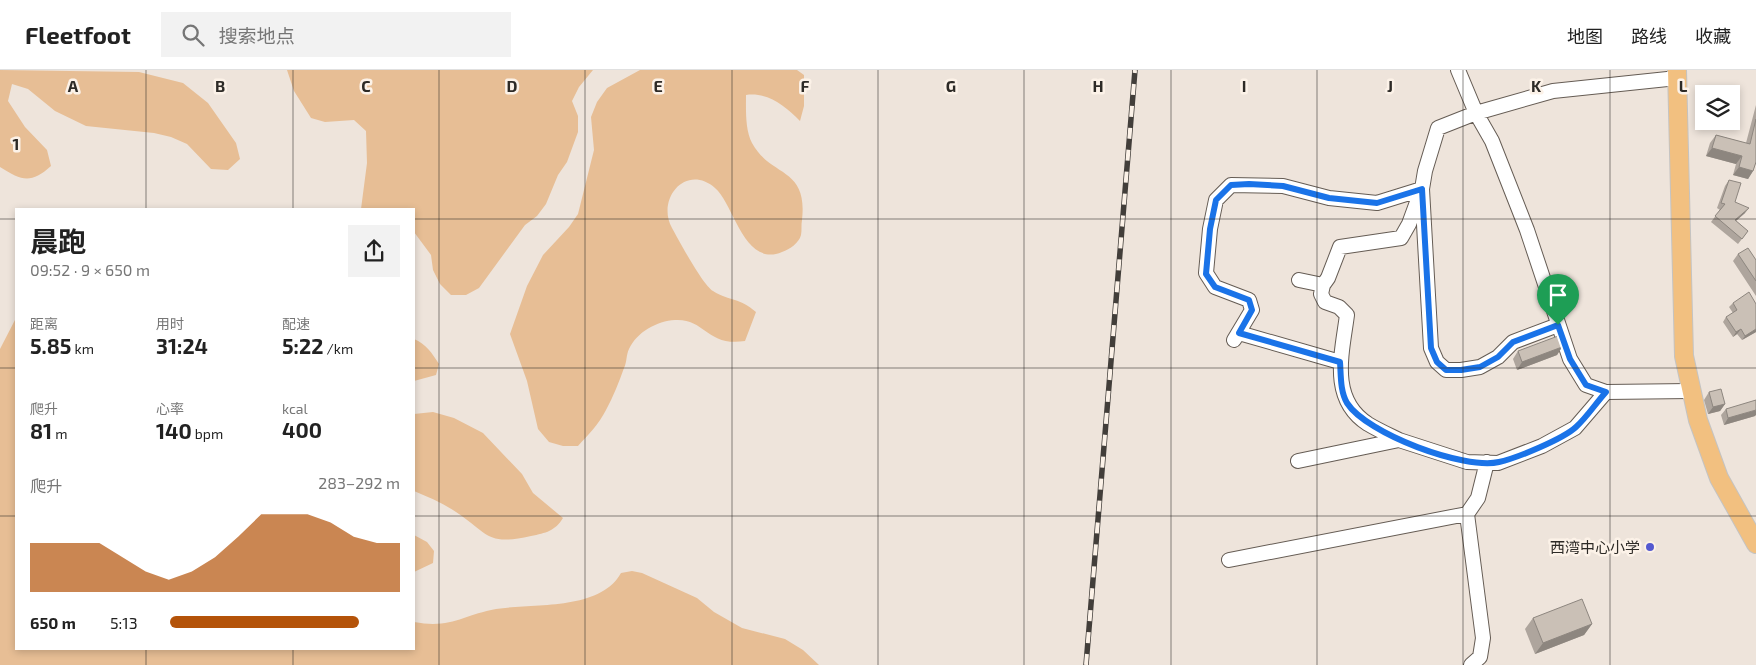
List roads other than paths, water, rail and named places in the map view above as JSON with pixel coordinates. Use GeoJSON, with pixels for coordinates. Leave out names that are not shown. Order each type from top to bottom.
{"type":"FeatureCollection","features":[{"type":"Feature","properties":{"kind":"main road"},"geometry":{"type":"LineString","coordinates":[[1677,74],[1684,356],[1690,391],[1698,420],[1719,478],[1756,544]]}},
{"type":"Feature","properties":{"kind":"street"},"geometry":{"type":"LineString","coordinates":[[1458,70],[1476,113],[1492,141],[1527,230],[1570,359],[1586,385],[1606,392],[1690,391]]}},
{"type":"Feature","properties":{"kind":"street"},"geometry":{"type":"LineString","coordinates":[[1606,392],[1575,428],[1533,449],[1498,463],[1467,462],[1399,440],[1366,423],[1347,403],[1341,384],[1340,362],[1347,315],[1339,307],[1324,302],[1323,286],[1340,247],[1401,238],[1409,224],[1422,189],[1425,171],[1438,128],[1476,113],[1553,91],[1677,74]]}},
{"type":"Feature","properties":{"kind":"street"},"geometry":{"type":"LineString","coordinates":[[1340,362],[1237,337],[1252,310],[1249,300],[1215,287],[1206,274],[1210,229],[1216,200],[1231,185],[1283,186],[1329,198],[1377,203],[1422,189]]}},
{"type":"Feature","properties":{"kind":"street"},"geometry":{"type":"LineString","coordinates":[[1422,189],[1431,348],[1437,362],[1446,370],[1480,367],[1498,357],[1513,342],[1558,325]]}},
{"type":"Feature","properties":{"kind":"street"},"geometry":{"type":"LineString","coordinates":[[1300,280],[1323,286]]}},
{"type":"Feature","properties":{"kind":"street"},"geometry":{"type":"LineString","coordinates":[[1298,460],[1399,440]]}},
{"type":"Feature","properties":{"kind":"street"},"geometry":{"type":"LineString","coordinates":[[1471,665],[1480,657],[1482,638],[1467,514],[1478,498],[1487,462]]}},
{"type":"Feature","properties":{"kind":"street"},"geometry":{"type":"LineString","coordinates":[[1229,560],[1467,514]]}},
{"type":"Feature","properties":{"kind":"railway"},"geometry":{"type":"LineString","coordinates":[[1086,665],[1135,70]]}},
{"type":"Feature","properties":{"kind":"place","name":"西湾中心小学"},"geometry":{"type":"Point","coordinates":[1650,547]}}]}
